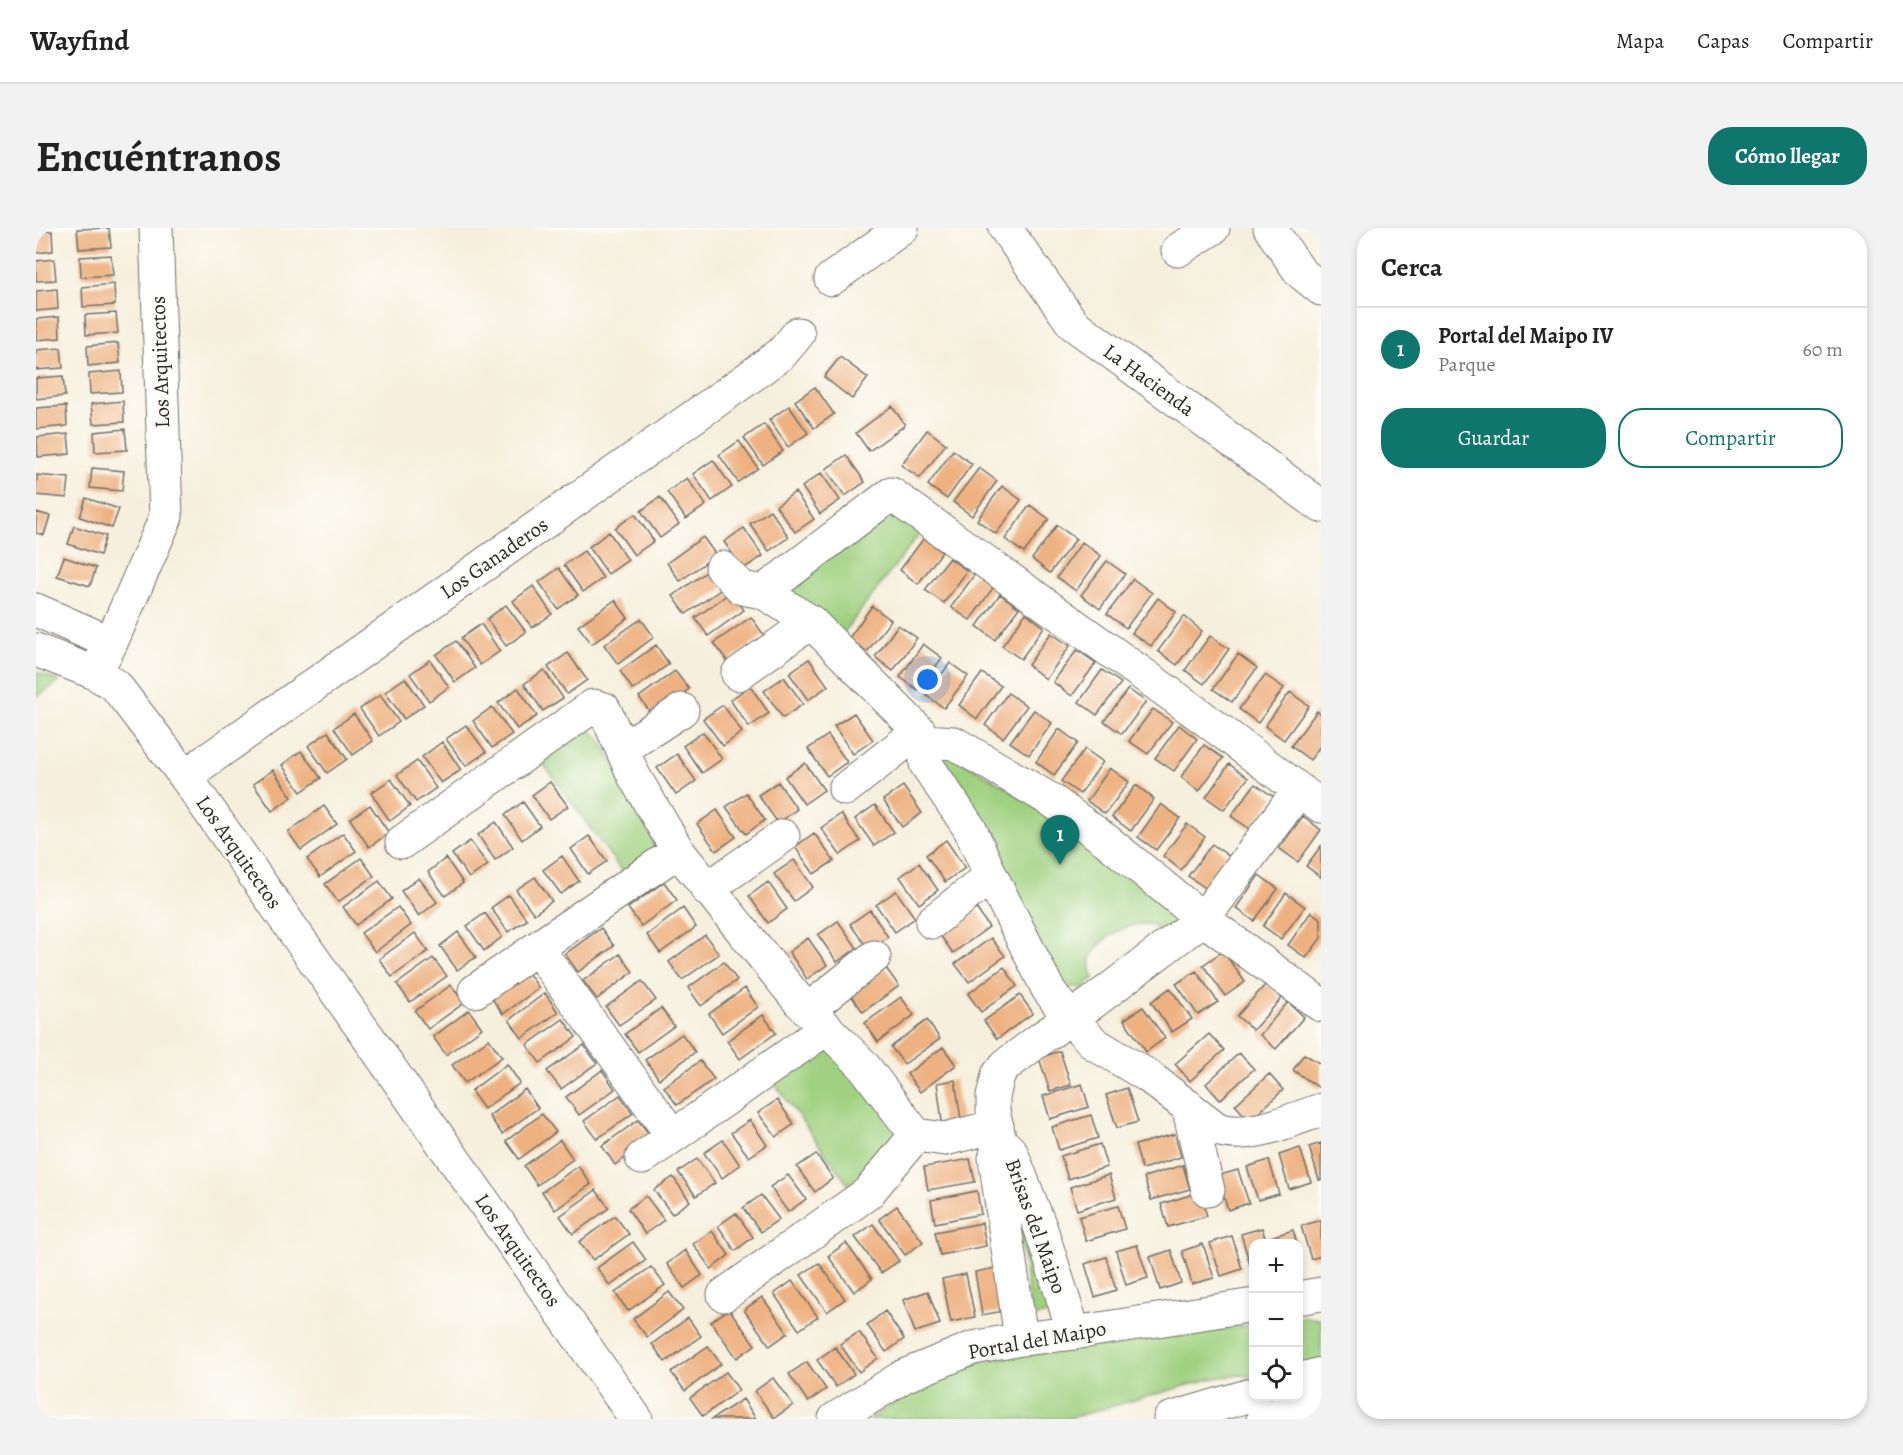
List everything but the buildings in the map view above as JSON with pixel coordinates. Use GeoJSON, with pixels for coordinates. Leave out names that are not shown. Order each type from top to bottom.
{"type":"FeatureCollection","features":[{"type":"Feature","properties":{"kind":"street","name":"Los Arquitectos"},"geometry":{"type":"LineString","coordinates":[[156,228],[166,517],[111,643],[95,673],[115,685],[185,776],[636,1419]]}},
{"type":"Feature","properties":{"kind":"street"},"geometry":{"type":"LineString","coordinates":[[831,279],[902,228]]}},
{"type":"Feature","properties":{"kind":"street","name":"La Hacienda"},"geometry":{"type":"LineString","coordinates":[[1005,228],[1072,324],[1321,506]]}},
{"type":"Feature","properties":{"kind":"street"},"geometry":{"type":"LineString","coordinates":[[1178,250],[1213,228]]}},
{"type":"Feature","properties":{"kind":"street"},"geometry":{"type":"LineString","coordinates":[[1270,228],[1300,272],[1321,289]]}},
{"type":"Feature","properties":{"kind":"street","name":"Los Ganaderos"},"geometry":{"type":"LineString","coordinates":[[185,776],[747,379],[782,353],[798,334]]}},
{"type":"Feature","properties":{"kind":"street"},"geometry":{"type":"LineString","coordinates":[[724,1295],[868,1193],[931,1137],[998,1133],[993,1111],[993,1097],[998,1075],[1006,1065],[1203,919],[1310,798],[1187,706],[891,494],[763,592]]}},
{"type":"Feature","properties":{"kind":"street"},"geometry":{"type":"LineString","coordinates":[[722,568],[741,588],[763,592],[811,622],[922,736],[954,743],[1051,800],[1107,841],[1203,919],[1321,1005]]}},
{"type":"Feature","properties":{"kind":"street"},"geometry":{"type":"LineString","coordinates":[[36,610],[111,643]]}},
{"type":"Feature","properties":{"kind":"street"},"geometry":{"type":"LineString","coordinates":[[738,675],[811,622]]}},
{"type":"Feature","properties":{"kind":"street"},"geometry":{"type":"LineString","coordinates":[[36,650],[95,673]]}},
{"type":"Feature","properties":{"kind":"street"},"geometry":{"type":"LineString","coordinates":[[402,842],[593,706],[604,709],[624,748],[634,776],[678,851],[707,889],[818,1019],[931,1137]]}},
{"type":"Feature","properties":{"kind":"street"},"geometry":{"type":"LineString","coordinates":[[624,748],[682,710]]}},
{"type":"Feature","properties":{"kind":"street"},"geometry":{"type":"LineString","coordinates":[[844,789],[922,736]]}},
{"type":"Feature","properties":{"kind":"street"},"geometry":{"type":"LineString","coordinates":[[922,736],[926,764],[970,829],[1048,989],[1070,1019],[1095,1044],[1148,1076],[1217,1129],[1228,1133],[1244,1133],[1321,1110]]}},
{"type":"Feature","properties":{"kind":"street"},"geometry":{"type":"LineString","coordinates":[[707,889],[783,836]]}},
{"type":"Feature","properties":{"kind":"street"},"geometry":{"type":"LineString","coordinates":[[475,991],[678,851]]}},
{"type":"Feature","properties":{"kind":"street"},"geometry":{"type":"LineString","coordinates":[[932,922],[991,876]]}},
{"type":"Feature","properties":{"kind":"street"},"geometry":{"type":"LineString","coordinates":[[537,948],[672,1135]]}},
{"type":"Feature","properties":{"kind":"street"},"geometry":{"type":"LineString","coordinates":[[642,1158],[818,1019],[874,957]]}},
{"type":"Feature","properties":{"kind":"street"},"geometry":{"type":"LineString","coordinates":[[1188,1106],[1208,1190]]}},
{"type":"Feature","properties":{"kind":"street","name":"Brisas del Maipo"},"geometry":{"type":"LineString","coordinates":[[998,1133],[1011,1152],[1041,1229],[1074,1333]]}},
{"type":"Feature","properties":{"kind":"street","name":"Brisas del Maipo"},"geometry":{"type":"LineString","coordinates":[[998,1133],[995,1158],[1021,1339]]}},
{"type":"Feature","properties":{"kind":"street"},"geometry":{"type":"LineString","coordinates":[[1303,1297],[1321,1294]]}},
{"type":"Feature","properties":{"kind":"street","name":"Portal del Maipo"},"geometry":{"type":"LineString","coordinates":[[835,1419],[904,1376],[973,1348],[1249,1306]]}},
{"type":"Feature","properties":{"kind":"street"},"geometry":{"type":"LineString","coordinates":[[1303,1379],[1321,1374]]}},
{"type":"Feature","properties":{"kind":"street"},"geometry":{"type":"LineString","coordinates":[[1170,1419],[1249,1395]]}},
{"type":"Feature","properties":{"kind":"street"},"geometry":{"type":"LineString","coordinates":[[1263,1419],[1321,1400]]}},
{"type":"Feature","properties":{"kind":"green space"},"geometry":{"type":"Polygon","coordinates":[[[890,508],[923,529],[839,639],[791,594],[787,582],[890,508]]]}},
{"type":"Feature","properties":{"kind":"green space"},"geometry":{"type":"Polygon","coordinates":[[[36,672],[60,681],[36,697],[36,672]]]}},
{"type":"Feature","properties":{"kind":"green space"},"geometry":{"type":"Polygon","coordinates":[[[588,728],[601,740],[652,838],[655,849],[623,873],[540,759],[588,728]]]}},
{"type":"Feature","properties":{"kind":"green space"},"geometry":{"type":"Polygon","coordinates":[[[946,752],[1001,784],[1173,906],[1174,925],[1160,932],[1153,926],[1136,924],[1116,932],[1099,945],[1094,953],[1090,965],[1094,979],[1084,988],[1071,987],[1060,978],[940,756],[946,752]]]}},
{"type":"Feature","properties":{"kind":"green space"},"geometry":{"type":"Polygon","coordinates":[[[822,1043],[846,1064],[902,1136],[855,1194],[770,1077],[822,1043]]]}},
{"type":"Feature","properties":{"kind":"green space"},"geometry":{"type":"Polygon","coordinates":[[[1012,1181],[1052,1314],[1035,1316],[1031,1311],[1012,1181]]]}},
{"type":"Feature","properties":{"kind":"green space"},"geometry":{"type":"Polygon","coordinates":[[[1303,1317],[1321,1321],[1321,1366],[1303,1372],[1303,1347],[1303,1317]]]}},
{"type":"Feature","properties":{"kind":"green space"},"geometry":{"type":"Polygon","coordinates":[[[1249,1325],[1249,1376],[1214,1378],[1066,1419],[869,1419],[924,1384],[962,1366],[999,1358],[1136,1338],[1181,1336],[1249,1325]]]}},
{"type":"Feature","properties":{"kind":"place","name":"Portal del Maipo IV"},"geometry":{"type":"Point","coordinates":[1060,865]}}]}
